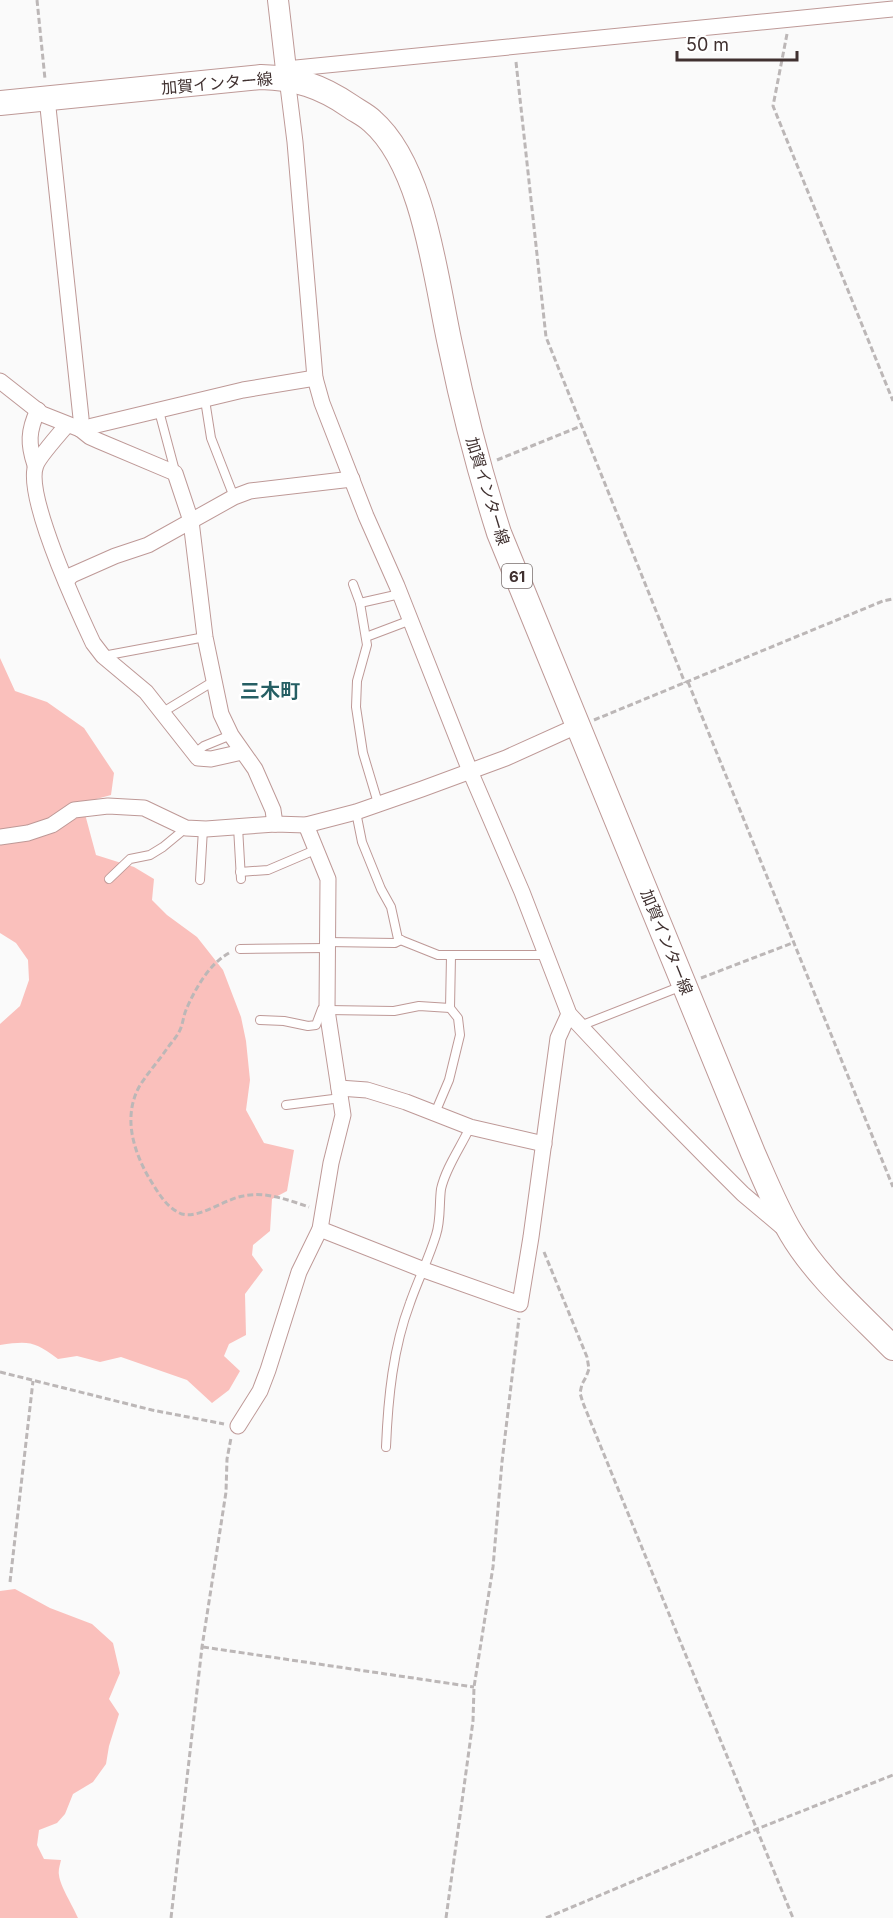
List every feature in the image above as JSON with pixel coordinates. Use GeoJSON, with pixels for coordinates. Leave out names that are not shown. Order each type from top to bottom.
{"type":"FeatureCollection","features":[{"type":"Feature","properties":{"kind":"main road","name":"加賀インター線"},"geometry":{"type":"LineString","coordinates":[[0,103],[286,74],[330,92],[372,121],[391,143],[403,164],[419,205],[435,268],[459,390],[478,467],[499,533],[753,1153],[792,1234],[818,1270],[893,1348]]}},
{"type":"Feature","properties":{"kind":"street"},"geometry":{"type":"LineString","coordinates":[[278,0],[295,142],[315,378],[322,403],[470,771],[522,892],[569,1014],[735,1186],[792,1234]]}},
{"type":"Feature","properties":{"kind":"street"},"geometry":{"type":"LineString","coordinates":[[286,74],[514,47],[893,9]]}},
{"type":"Feature","properties":{"kind":"street"},"geometry":{"type":"LineString","coordinates":[[35,465],[81,418],[47,98]]}},
{"type":"Feature","properties":{"kind":"street"},"geometry":{"type":"LineString","coordinates":[[73,427],[159,411],[243,390],[315,378]]}},
{"type":"Feature","properties":{"kind":"street"},"geometry":{"type":"LineString","coordinates":[[0,381],[38,410],[90,437],[175,473],[191,521],[205,637],[221,714],[231,735],[255,769],[273,810],[275,824]]}},
{"type":"Feature","properties":{"kind":"street"},"geometry":{"type":"LineString","coordinates":[[38,410],[31,426],[29,441],[35,465],[35,489],[42,517],[66,581],[93,643],[103,656],[146,692],[198,758],[211,759],[242,752]]}},
{"type":"Feature","properties":{"kind":"street"},"geometry":{"type":"LineString","coordinates":[[66,581],[72,575],[115,556],[148,545],[234,497],[250,491],[352,479]]}},
{"type":"Feature","properties":{"kind":"street"},"geometry":{"type":"LineString","coordinates":[[0,837],[28,833],[52,825],[74,810],[108,806],[144,808],[186,828],[306,825],[356,812],[506,758],[579,725]]}},
{"type":"Feature","properties":{"kind":"street"},"geometry":{"type":"LineString","coordinates":[[238,1426],[260,1390],[299,1272],[320,1229],[331,1163],[343,1115],[326,1008],[328,879],[306,825]]}},
{"type":"Feature","properties":{"kind":"street"},"geometry":{"type":"LineString","coordinates":[[320,1229],[424,1270],[520,1304],[558,1038],[569,1014]]}},
{"type":"Feature","properties":{"kind":"street"},"geometry":{"type":"LineString","coordinates":[[340,1093],[367,1090],[470,1127],[544,1144]]}},
{"type":"Feature","properties":{"kind":"lane"},"geometry":{"type":"LineString","coordinates":[[205,400],[211,438],[234,497]]}},
{"type":"Feature","properties":{"kind":"lane"},"geometry":{"type":"LineString","coordinates":[[159,411],[175,473]]}},
{"type":"Feature","properties":{"kind":"lane"},"geometry":{"type":"LineString","coordinates":[[354,584],[360,603],[367,645],[357,681],[356,707],[363,753],[378,803]]}},
{"type":"Feature","properties":{"kind":"lane"},"geometry":{"type":"LineString","coordinates":[[360,603],[400,594]]}},
{"type":"Feature","properties":{"kind":"lane"},"geometry":{"type":"LineString","coordinates":[[366,637],[411,620]]}},
{"type":"Feature","properties":{"kind":"lane"},"geometry":{"type":"LineString","coordinates":[[103,656],[205,637]]}},
{"type":"Feature","properties":{"kind":"lane"},"geometry":{"type":"LineString","coordinates":[[163,712],[214,681]]}},
{"type":"Feature","properties":{"kind":"lane"},"geometry":{"type":"LineString","coordinates":[[195,753],[204,746],[231,735]]}},
{"type":"Feature","properties":{"kind":"lane"},"geometry":{"type":"LineString","coordinates":[[356,812],[362,842],[390,906],[398,939],[438,955],[546,955]]}},
{"type":"Feature","properties":{"kind":"lane"},"geometry":{"type":"LineString","coordinates":[[238,826],[241,876],[268,870],[315,850]]}},
{"type":"Feature","properties":{"kind":"lane"},"geometry":{"type":"LineString","coordinates":[[109,879],[130,859],[150,855],[186,828]]}},
{"type":"Feature","properties":{"kind":"lane"},"geometry":{"type":"LineString","coordinates":[[200,880],[202,829]]}},
{"type":"Feature","properties":{"kind":"lane"},"geometry":{"type":"LineString","coordinates":[[240,950],[395,943],[401,940]]}},
{"type":"Feature","properties":{"kind":"lane"},"geometry":{"type":"LineString","coordinates":[[435,1113],[449,1080],[460,1035],[458,1018],[450,1008],[451,956]]}},
{"type":"Feature","properties":{"kind":"lane"},"geometry":{"type":"LineString","coordinates":[[580,1026],[684,985]]}},
{"type":"Feature","properties":{"kind":"lane"},"geometry":{"type":"LineString","coordinates":[[260,1020],[284,1021],[308,1026],[316,1025],[322,1009],[326,1008],[394,1011],[419,1006],[450,1008]]}},
{"type":"Feature","properties":{"kind":"lane"},"geometry":{"type":"LineString","coordinates":[[286,1105],[340,1093]]}},
{"type":"Feature","properties":{"kind":"lane"},"geometry":{"type":"LineString","coordinates":[[386,1447],[387,1417],[396,1351],[410,1302],[439,1228],[441,1190],[470,1127]]}},
{"type":"Feature","properties":{"kind":"path"},"geometry":{"type":"LineString","coordinates":[[37,0],[47,98]]}},
{"type":"Feature","properties":{"kind":"path"},"geometry":{"type":"LineString","coordinates":[[789,20],[773,106],[893,401]]}},
{"type":"Feature","properties":{"kind":"path"},"geometry":{"type":"LineString","coordinates":[[514,47],[546,337],[686,682],[795,942],[893,1187]]}},
{"type":"Feature","properties":{"kind":"path"},"geometry":{"type":"LineString","coordinates":[[478,467],[581,426]]}},
{"type":"Feature","properties":{"kind":"path"},"geometry":{"type":"LineString","coordinates":[[604,716],[893,599]]}},
{"type":"Feature","properties":{"kind":"path"},"geometry":{"type":"LineString","coordinates":[[684,985],[795,942]]}},
{"type":"Feature","properties":{"kind":"path"},"geometry":{"type":"LineString","coordinates":[[240,950],[225,956],[212,966],[186,1011],[180,1031],[140,1086],[132,1103],[130,1123],[133,1142],[147,1175],[165,1203],[183,1214],[199,1213],[241,1196],[256,1194],[280,1198],[322,1212]]}},
{"type":"Feature","properties":{"kind":"path"},"geometry":{"type":"LineString","coordinates":[[531,1237],[545,1253],[587,1357],[589,1369],[580,1393],[583,1403],[793,1918]]}},
{"type":"Feature","properties":{"kind":"path"},"geometry":{"type":"LineString","coordinates":[[446,1918],[473,1721],[474,1687],[494,1567],[502,1462],[520,1304]]}},
{"type":"Feature","properties":{"kind":"path"},"geometry":{"type":"LineString","coordinates":[[0,1372],[206,1422],[238,1426],[229,1441],[226,1492],[202,1647],[171,1918]]}},
{"type":"Feature","properties":{"kind":"path"},"geometry":{"type":"LineString","coordinates":[[10,1582],[33,1381]]}},
{"type":"Feature","properties":{"kind":"path"},"geometry":{"type":"LineString","coordinates":[[202,1647],[474,1687]]}},
{"type":"Feature","properties":{"kind":"path"},"geometry":{"type":"LineString","coordinates":[[546,1918],[757,1829],[893,1775]]}},
{"type":"Feature","properties":{"kind":"shaded area"},"geometry":{"type":"Polygon","coordinates":[[[0,658],[15,691],[47,702],[84,728],[114,773],[111,795],[82,803],[96,855],[134,867],[154,879],[152,900],[167,915],[197,937],[223,970],[241,1017],[246,1041],[250,1080],[246,1110],[264,1143],[294,1150],[287,1191],[272,1199],[270,1231],[253,1245],[252,1255],[263,1270],[245,1294],[246,1335],[229,1344],[224,1356],[240,1371],[229,1390],[212,1403],[187,1380],[121,1357],[100,1362],[77,1356],[58,1359],[31,1344],[0,1345],[0,1024],[20,1006],[29,980],[28,960],[16,943],[0,933],[0,658]]]}},
{"type":"Feature","properties":{"kind":"shaded area"},"geometry":{"type":"Polygon","coordinates":[[[15,1589],[50,1608],[92,1624],[113,1643],[120,1673],[109,1699],[119,1714],[106,1764],[93,1782],[73,1794],[65,1814],[57,1823],[39,1830],[37,1845],[44,1859],[61,1860],[60,1880],[78,1918],[0,1918],[0,1591],[15,1589]]]}},
{"type":"Feature","properties":{"kind":"district","name":"三木町"},"geometry":{"type":"Point","coordinates":[270,691]}}]}
